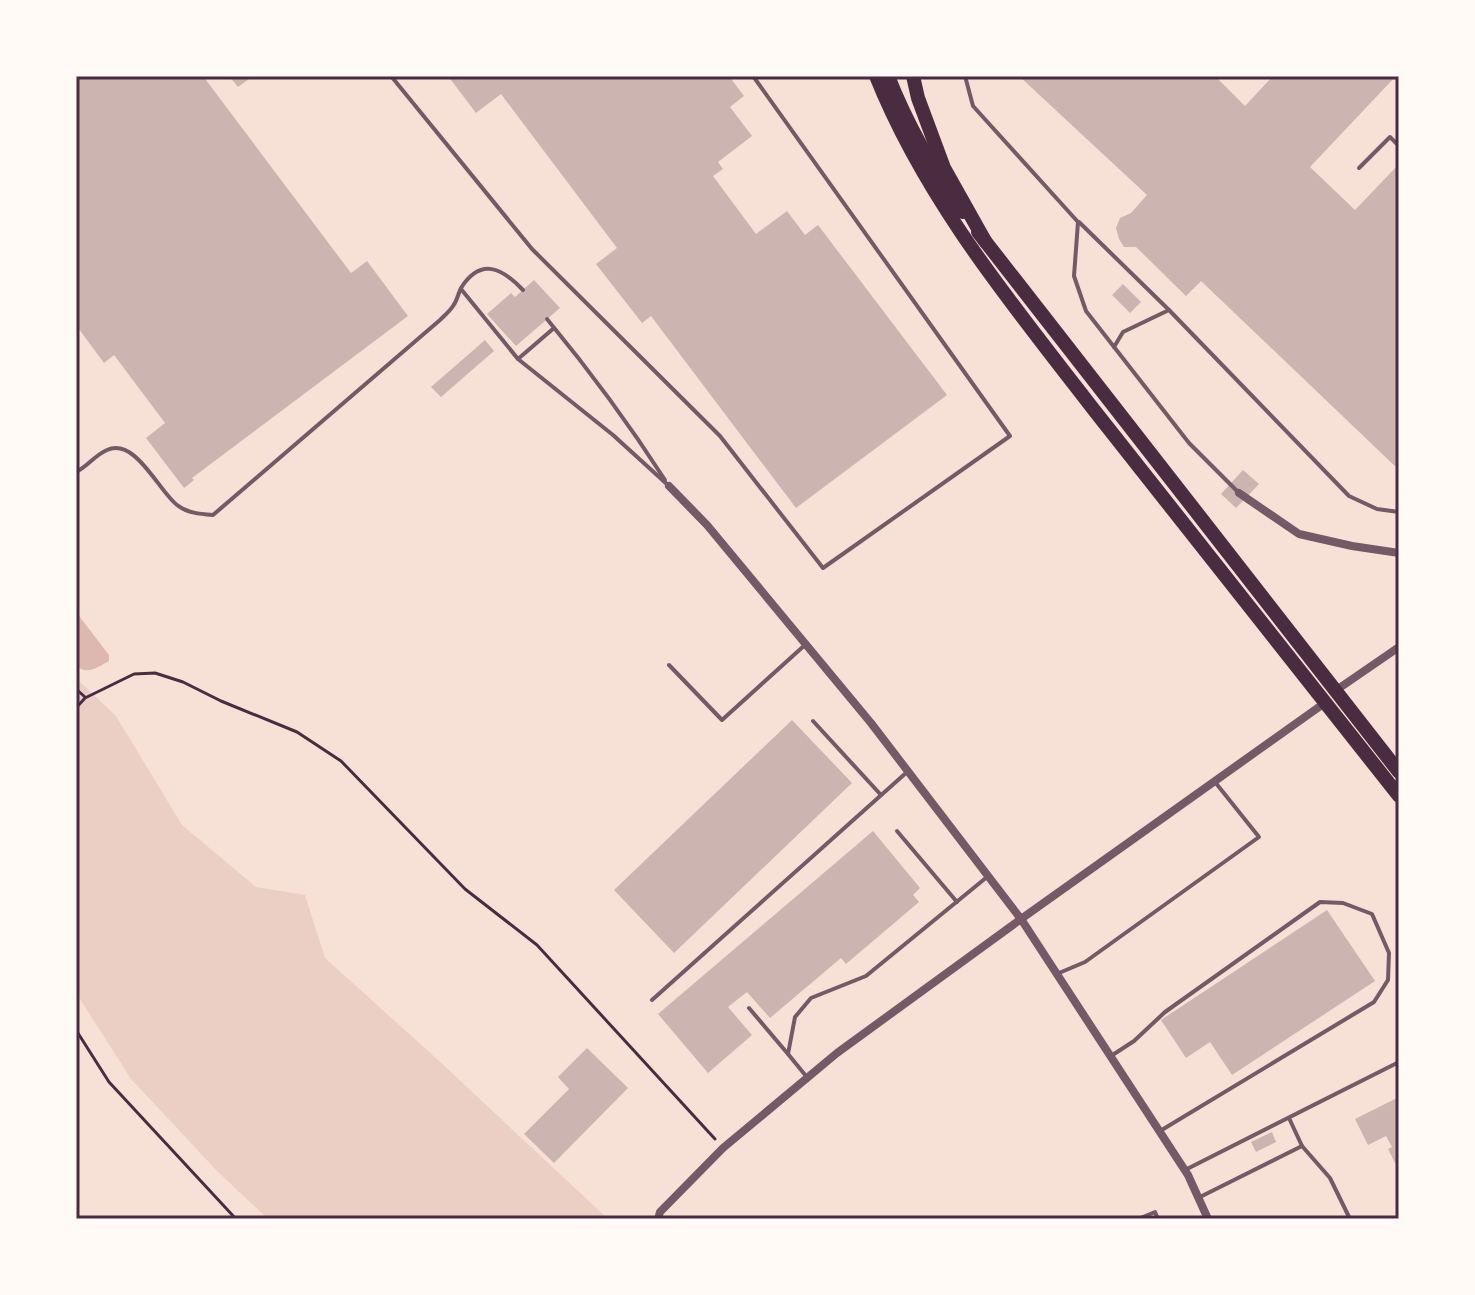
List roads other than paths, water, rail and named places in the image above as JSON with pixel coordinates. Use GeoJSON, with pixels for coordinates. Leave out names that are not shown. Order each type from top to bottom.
{"type":"FeatureCollection","features":[{"type":"Feature","properties":{"kind":"main road"},"geometry":{"type":"LineString","coordinates":[[876,76],[904,136],[973,252],[1113,435],[1331,696],[1399,772]]}},
{"type":"Feature","properties":{"kind":"main road"},"geometry":{"type":"LineString","coordinates":[[888,76],[940,179],[1331,696],[1399,796]]}},
{"type":"Feature","properties":{"kind":"main road"},"geometry":{"type":"LineString","coordinates":[[913,76],[944,168],[985,241]]}},
{"type":"Feature","properties":{"kind":"street"},"geometry":{"type":"LineString","coordinates":[[669,486],[707,525],[871,723],[1021,919],[1185,1170],[1208,1219]]}},
{"type":"Feature","properties":{"kind":"street"},"geometry":{"type":"LineString","coordinates":[[1239,493],[1299,534],[1399,553]]}},
{"type":"Feature","properties":{"kind":"street"},"geometry":{"type":"LineString","coordinates":[[658,1219],[660,1212],[723,1148],[837,1053],[1399,647]]}},
{"type":"Feature","properties":{"kind":"lane"},"geometry":{"type":"LineString","coordinates":[[391,76],[532,249],[720,436],[823,568],[1010,436],[753,76]]}},
{"type":"Feature","properties":{"kind":"lane"},"geometry":{"type":"LineString","coordinates":[[965,76],[973,106],[1078,222],[1169,310],[1349,496],[1377,509],[1399,512]]}},
{"type":"Feature","properties":{"kind":"lane"},"geometry":{"type":"LineString","coordinates":[[1359,168],[1390,137],[1399,146]]}},
{"type":"Feature","properties":{"kind":"lane"},"geometry":{"type":"LineString","coordinates":[[1078,222],[1074,276],[1086,311],[1189,443],[1239,493]]}},
{"type":"Feature","properties":{"kind":"lane"},"geometry":{"type":"LineString","coordinates":[[76,472],[107,450],[128,450],[179,507],[197,514],[213,515],[440,320],[454,305],[474,272],[498,269],[523,290]]}},
{"type":"Feature","properties":{"kind":"lane"},"geometry":{"type":"LineString","coordinates":[[461,289],[518,359],[613,435],[669,486]]}},
{"type":"Feature","properties":{"kind":"lane"},"geometry":{"type":"LineString","coordinates":[[1114,347],[1123,332],[1169,310]]}},
{"type":"Feature","properties":{"kind":"lane"},"geometry":{"type":"LineString","coordinates":[[547,319],[614,403],[669,486]]}},
{"type":"Feature","properties":{"kind":"lane"},"geometry":{"type":"LineString","coordinates":[[518,359],[554,328]]}},
{"type":"Feature","properties":{"kind":"lane"},"geometry":{"type":"LineString","coordinates":[[669,665],[722,720],[806,644]]}},
{"type":"Feature","properties":{"kind":"lane"},"geometry":{"type":"LineString","coordinates":[[813,721],[881,795]]}},
{"type":"Feature","properties":{"kind":"lane"},"geometry":{"type":"LineString","coordinates":[[652,1000],[908,771]]}},
{"type":"Feature","properties":{"kind":"lane"},"geometry":{"type":"LineString","coordinates":[[1056,974],[1085,962],[1259,837],[1215,782]]}},
{"type":"Feature","properties":{"kind":"lane"},"geometry":{"type":"LineString","coordinates":[[897,831],[957,902]]}},
{"type":"Feature","properties":{"kind":"lane"},"geometry":{"type":"LineString","coordinates":[[788,1054],[795,1017],[811,998],[866,976],[988,876]]}},
{"type":"Feature","properties":{"kind":"lane"},"geometry":{"type":"LineString","coordinates":[[1111,1056],[1134,1041],[1165,1012],[1320,902],[1343,903],[1372,914],[1389,953],[1388,980],[1374,1002],[1160,1131]]}},
{"type":"Feature","properties":{"kind":"lane"},"geometry":{"type":"LineString","coordinates":[[749,1008],[808,1077]]}},
{"type":"Feature","properties":{"kind":"lane"},"geometry":{"type":"LineString","coordinates":[[1185,1170],[1399,1062]]}},
{"type":"Feature","properties":{"kind":"lane"},"geometry":{"type":"LineString","coordinates":[[1289,1118],[1302,1146],[1330,1178],[1350,1219]]}},
{"type":"Feature","properties":{"kind":"lane"},"geometry":{"type":"LineString","coordinates":[[1199,1198],[1302,1146]]}},
{"type":"Feature","properties":{"kind":"lane"},"geometry":{"type":"LineString","coordinates":[[1138,1219],[1155,1212],[1158,1219]]}}]}
